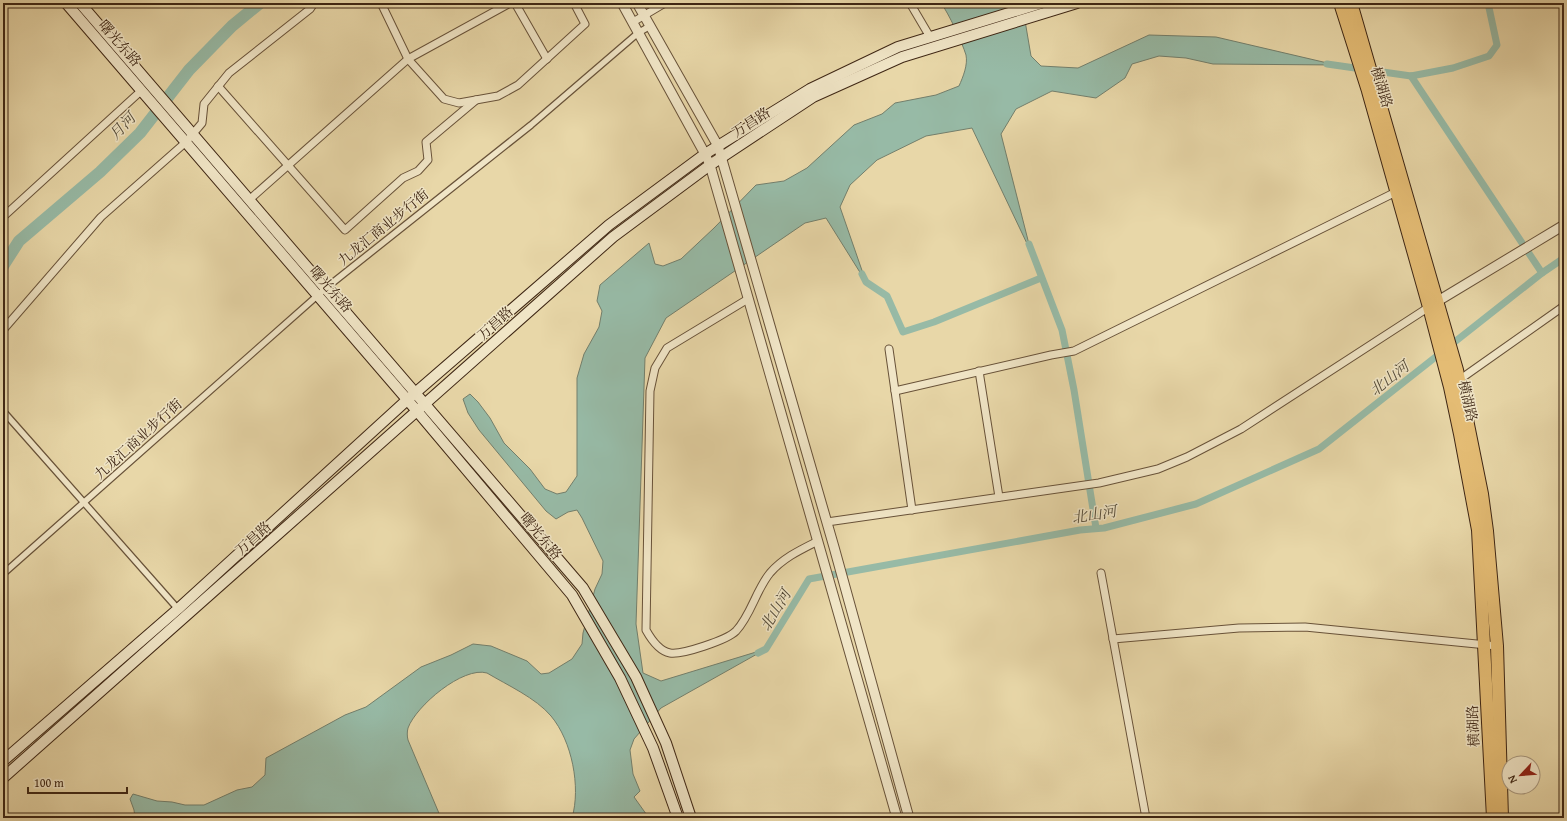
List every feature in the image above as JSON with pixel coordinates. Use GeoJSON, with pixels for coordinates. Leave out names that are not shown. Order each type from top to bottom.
{"type":"FeatureCollection","features":[{"type":"Feature","properties":{"kind":"highway","name":"横湖路"},"geometry":{"type":"LineString","coordinates":[[1340,3],[1359,47],[1373,93],[1455,379],[1482,494],[1487,530],[1497,646],[1502,818]]}},
{"type":"Feature","properties":{"kind":"highway","name":"横湖路"},"geometry":{"type":"LineString","coordinates":[[1351,3],[1359,47]]}},
{"type":"Feature","properties":{"kind":"highway","name":"横湖路"},"geometry":{"type":"LineString","coordinates":[[1373,93],[1396,192],[1433,304]]}},
{"type":"Feature","properties":{"kind":"highway","name":"横湖路"},"geometry":{"type":"LineString","coordinates":[[1437,319],[1455,379],[1460,434],[1478,530],[1493,818]]}},
{"type":"Feature","properties":{"kind":"main road","name":"曙光东路"},"geometry":{"type":"LineString","coordinates":[[66,3],[417,411],[572,595],[620,678],[653,748],[678,818]]}},
{"type":"Feature","properties":{"kind":"main road","name":"曙光东路"},"geometry":{"type":"LineString","coordinates":[[80,3],[583,588],[636,677],[666,743],[691,818]]}},
{"type":"Feature","properties":{"kind":"main road","name":"万昌路"},"geometry":{"type":"LineString","coordinates":[[3,778],[613,237],[710,165],[813,97],[942,39],[1024,8],[1042,3]]}},
{"type":"Feature","properties":{"kind":"main road","name":"万昌路"},"geometry":{"type":"LineString","coordinates":[[3,761],[178,609],[407,400],[609,225],[705,154],[810,89],[898,47],[930,37],[942,39],[1026,19],[1077,3]]}},
{"type":"Feature","properties":{"kind":"street"},"geometry":{"type":"LineString","coordinates":[[3,330],[101,217],[186,142],[202,123],[204,104],[229,73],[310,9],[314,3]]}},
{"type":"Feature","properties":{"kind":"street"},"geometry":{"type":"LineString","coordinates":[[381,3],[408,59],[444,100],[459,103],[498,96],[518,85],[585,24],[574,3]]}},
{"type":"Feature","properties":{"kind":"street"},"geometry":{"type":"LineString","coordinates":[[249,200],[408,59],[510,3]]}},
{"type":"Feature","properties":{"kind":"street"},"geometry":{"type":"LineString","coordinates":[[515,3],[547,59]]}},
{"type":"Feature","properties":{"kind":"street"},"geometry":{"type":"LineString","coordinates":[[622,3],[710,165],[897,818]]}},
{"type":"Feature","properties":{"kind":"street"},"geometry":{"type":"LineString","coordinates":[[637,3],[718,146],[722,158],[848,595],[908,818]]}},
{"type":"Feature","properties":{"kind":"street"},"geometry":{"type":"LineString","coordinates":[[633,22],[665,3]]}},
{"type":"Feature","properties":{"kind":"street"},"geometry":{"type":"LineString","coordinates":[[910,3],[930,37]]}},
{"type":"Feature","properties":{"kind":"street","name":"九龙汇商业步行街"},"geometry":{"type":"LineString","coordinates":[[3,574],[326,288],[531,125],[638,33],[650,26]]}},
{"type":"Feature","properties":{"kind":"street"},"geometry":{"type":"LineString","coordinates":[[218,86],[345,230],[403,178],[418,171],[428,160],[426,142],[476,100]]}},
{"type":"Feature","properties":{"kind":"street"},"geometry":{"type":"LineString","coordinates":[[3,217],[142,90]]}},
{"type":"Feature","properties":{"kind":"street"},"geometry":{"type":"LineString","coordinates":[[895,391],[978,371],[1074,351],[1396,192]]}},
{"type":"Feature","properties":{"kind":"street"},"geometry":{"type":"LineString","coordinates":[[827,522],[1099,483],[1158,468],[1187,457],[1241,428],[1433,304],[1564,225]]}},
{"type":"Feature","properties":{"kind":"street"},"geometry":{"type":"LineString","coordinates":[[748,299],[667,348],[655,368],[650,391],[646,630],[653,642],[668,653],[680,653],[716,642],[735,632],[751,608],[769,574],[781,562],[796,552],[818,541]]}},
{"type":"Feature","properties":{"kind":"street"},"geometry":{"type":"LineString","coordinates":[[1455,379],[1564,306]]}},
{"type":"Feature","properties":{"kind":"street"},"geometry":{"type":"LineString","coordinates":[[889,349],[912,510]]}},
{"type":"Feature","properties":{"kind":"street"},"geometry":{"type":"LineString","coordinates":[[978,371],[999,497]]}},
{"type":"Feature","properties":{"kind":"street"},"geometry":{"type":"LineString","coordinates":[[3,411],[178,609]]}},
{"type":"Feature","properties":{"kind":"street"},"geometry":{"type":"LineString","coordinates":[[1101,574],[1146,818]]}},
{"type":"Feature","properties":{"kind":"street"},"geometry":{"type":"LineString","coordinates":[[1113,639],[1239,628],[1306,627],[1497,646]]}},
{"type":"Feature","properties":{"kind":"shaded area"},"geometry":{"type":"Polygon","coordinates":[[[941,3],[1022,3],[1031,56],[1041,66],[1078,68],[1149,35],[1216,37],[1336,65],[1213,64],[1186,58],[1159,56],[1132,64],[1125,78],[1096,98],[1052,91],[1016,109],[1001,134],[1031,252],[972,128],[926,136],[877,160],[850,185],[840,207],[866,282],[826,218],[805,223],[666,318],[645,358],[636,624],[643,673],[661,681],[766,649],[661,708],[634,739],[630,750],[633,774],[640,791],[634,797],[649,818],[572,818],[575,806],[575,779],[573,765],[564,738],[558,726],[545,709],[537,703],[487,673],[477,672],[454,682],[430,699],[420,709],[408,728],[408,740],[441,818],[135,818],[130,799],[133,794],[157,801],[185,805],[204,805],[237,790],[252,787],[265,775],[266,758],[345,715],[366,707],[421,667],[473,644],[491,646],[527,661],[541,674],[549,673],[572,659],[582,644],[583,633],[595,589],[602,574],[603,561],[577,510],[568,512],[556,519],[546,511],[479,430],[468,413],[463,399],[470,394],[478,402],[490,418],[504,443],[530,469],[545,489],[557,494],[566,492],[577,476],[577,378],[584,354],[599,327],[602,311],[597,301],[600,285],[649,243],[655,264],[663,266],[681,259],[756,185],[784,181],[807,168],[854,125],[882,114],[895,103],[936,95],[959,86],[966,67],[966,55],[955,28],[941,3]]]}},
{"type":"Feature","properties":{"kind":"waterway","name":"月河"},"geometry":{"type":"LineString","coordinates":[[3,266],[19,241],[100,172],[140,133],[189,70],[232,26],[260,3]]}},
{"type":"Feature","properties":{"kind":"waterway"},"geometry":{"type":"LineString","coordinates":[[1327,64],[1411,76],[1453,68],[1489,56],[1497,45],[1488,3]]}},
{"type":"Feature","properties":{"kind":"waterway"},"geometry":{"type":"LineString","coordinates":[[1411,76],[1542,273]]}},
{"type":"Feature","properties":{"kind":"waterway"},"geometry":{"type":"LineString","coordinates":[[1029,244],[1062,330],[1074,390],[1096,528]]}},
{"type":"Feature","properties":{"kind":"waterway","name":"北山河"},"geometry":{"type":"LineString","coordinates":[[758,653],[766,649],[809,579],[1080,530],[1104,528],[1196,504],[1319,449],[1542,273],[1564,258]]}},
{"type":"Feature","properties":{"kind":"waterway"},"geometry":{"type":"LineString","coordinates":[[862,274],[866,282],[887,296],[903,332],[934,322],[1041,278]]}}]}
